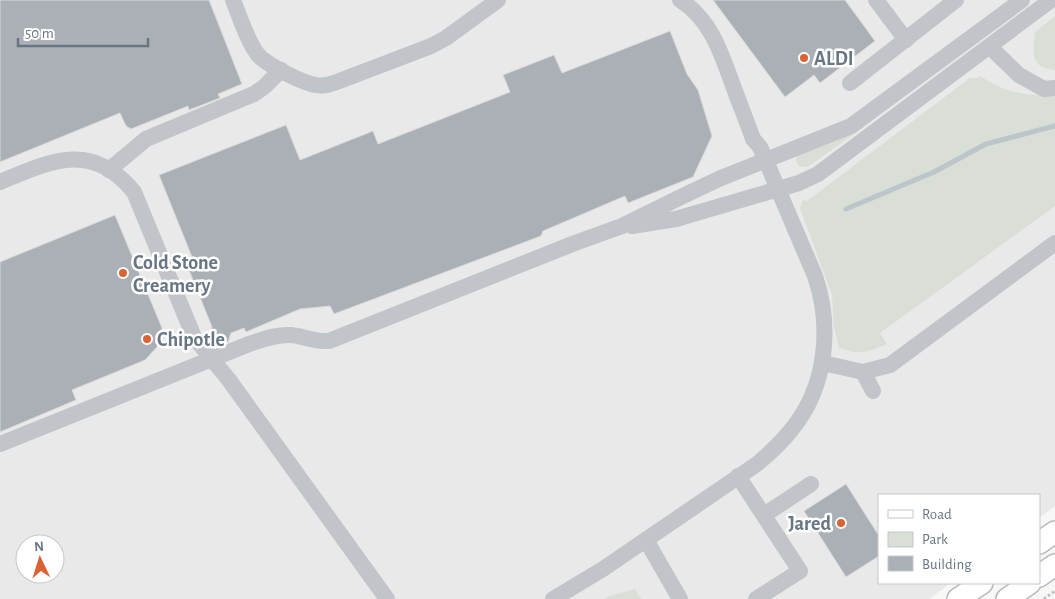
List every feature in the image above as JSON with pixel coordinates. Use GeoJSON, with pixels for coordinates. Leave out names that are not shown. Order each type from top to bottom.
{"type":"FeatureCollection","features":[{"type":"Feature","properties":{"kind":"main road"},"geometry":{"type":"LineString","coordinates":[[1040,542],[1055,532]]}},
{"type":"Feature","properties":{"kind":"main road"},"geometry":{"type":"LineString","coordinates":[[1040,575],[1055,565]]}},
{"type":"Feature","properties":{"kind":"main road"},"geometry":{"type":"LineString","coordinates":[[958,599],[980,584]]}},
{"type":"Feature","properties":{"kind":"main road"},"geometry":{"type":"LineString","coordinates":[[1007,599],[1029,584]]}},
{"type":"Feature","properties":{"kind":"lane"},"geometry":{"type":"LineString","coordinates":[[233,0],[254,49],[260,57],[281,70],[316,85],[328,85],[431,46],[446,38],[498,0]]}},
{"type":"Feature","properties":{"kind":"lane"},"geometry":{"type":"LineString","coordinates":[[553,599],[646,540],[776,447],[794,428],[813,392],[823,363],[825,315],[822,295],[815,276],[760,146],[753,139],[721,50],[699,16],[680,0]]}},
{"type":"Feature","properties":{"kind":"lane"},"geometry":{"type":"LineString","coordinates":[[876,0],[906,40]]}},
{"type":"Feature","properties":{"kind":"lane"},"geometry":{"type":"LineString","coordinates":[[850,83],[956,0]]}},
{"type":"Feature","properties":{"kind":"lane"},"geometry":{"type":"LineString","coordinates":[[0,444],[248,344],[292,335],[308,340],[329,341],[622,226],[686,194],[851,126],[1022,0]]}},
{"type":"Feature","properties":{"kind":"lane"},"geometry":{"type":"LineString","coordinates":[[622,226],[676,219],[778,190],[818,174],[1051,0]]}},
{"type":"Feature","properties":{"kind":"lane"},"geometry":{"type":"LineString","coordinates":[[990,47],[1019,75],[1044,89],[1055,88]]}},
{"type":"Feature","properties":{"kind":"lane"},"geometry":{"type":"LineString","coordinates":[[109,170],[146,140],[254,94],[281,70]]}},
{"type":"Feature","properties":{"kind":"lane"},"geometry":{"type":"LineString","coordinates":[[0,182],[50,162],[62,160],[87,161],[109,170],[127,184],[134,192],[194,337],[229,380],[387,599]]}},
{"type":"Feature","properties":{"kind":"lane"},"geometry":{"type":"LineString","coordinates":[[823,363],[863,372],[890,365],[1055,243]]}},
{"type":"Feature","properties":{"kind":"lane"},"geometry":{"type":"LineString","coordinates":[[863,372],[873,391]]}},
{"type":"Feature","properties":{"kind":"lane"},"geometry":{"type":"LineString","coordinates":[[738,476],[800,571],[756,599]]}},
{"type":"Feature","properties":{"kind":"lane"},"geometry":{"type":"LineString","coordinates":[[764,515],[811,484]]}},
{"type":"Feature","properties":{"kind":"lane"},"geometry":{"type":"LineString","coordinates":[[646,540],[680,599]]}},
{"type":"Feature","properties":{"kind":"path"},"geometry":{"type":"LineString","coordinates":[[1044,599],[1055,591]]}},
{"type":"Feature","properties":{"kind":"shaded area"},"geometry":{"type":"Polygon","coordinates":[[[0,0],[1055,0],[1055,506],[1040,517],[1040,494],[878,494],[878,584],[950,584],[929,599],[0,599],[0,0]]]}},
{"type":"Feature","properties":{"kind":"green space"},"geometry":{"type":"Polygon","coordinates":[[[1055,16],[1055,70],[1047,69],[1037,62],[1034,57],[1034,46],[1035,32],[1055,16]]]}},
{"type":"Feature","properties":{"kind":"green space"},"geometry":{"type":"Polygon","coordinates":[[[980,76],[1007,90],[1034,95],[1055,95],[1055,206],[880,333],[887,344],[863,352],[853,352],[839,348],[834,327],[832,295],[800,208],[803,200],[807,201],[970,78],[979,78],[980,76]]]}},
{"type":"Feature","properties":{"kind":"green space"},"geometry":{"type":"Polygon","coordinates":[[[863,125],[864,127],[809,166],[802,167],[798,165],[797,156],[863,125]]]}},
{"type":"Feature","properties":{"kind":"green space"},"geometry":{"type":"Polygon","coordinates":[[[635,589],[641,599],[605,599],[606,597],[635,589]]]}},
{"type":"Feature","properties":{"kind":"building"},"geometry":{"type":"Polygon","coordinates":[[[0,0],[209,0],[242,84],[218,94],[220,98],[189,110],[188,106],[131,129],[126,126],[120,113],[0,162],[0,0]]]}},
{"type":"Feature","properties":{"kind":"building","name":"ALDI"},"geometry":{"type":"Polygon","coordinates":[[[713,0],[845,0],[875,41],[820,83],[814,75],[785,97],[713,0]]]}},
{"type":"Feature","properties":{"kind":"building"},"geometry":{"type":"Polygon","coordinates":[[[670,31],[687,74],[698,90],[712,136],[693,177],[628,203],[625,196],[543,231],[541,236],[334,314],[330,306],[300,309],[246,332],[244,328],[231,333],[228,342],[209,335],[212,327],[189,270],[196,267],[159,175],[286,125],[300,160],[373,131],[378,144],[510,92],[503,75],[554,55],[562,73],[670,31]]]}},
{"type":"Feature","properties":{"kind":"building"},"geometry":{"type":"Polygon","coordinates":[[[115,215],[162,328],[157,347],[145,360],[72,390],[76,400],[0,432],[0,262],[115,215]]]}},
{"type":"Feature","properties":{"kind":"building","name":"Jared"},"geometry":{"type":"Polygon","coordinates":[[[846,484],[878,534],[878,557],[846,577],[804,511],[846,484]]]}},
{"type":"Feature","properties":{"kind":"waterway"},"geometry":{"type":"LineString","coordinates":[[846,209],[934,172],[986,144],[1055,126]]}},
{"type":"Feature","properties":{"kind":"place","name":"ALDI"},"geometry":{"type":"Point","coordinates":[804,58]}},
{"type":"Feature","properties":{"kind":"place","name":"Cold Stone Creamery"},"geometry":{"type":"Point","coordinates":[123,273]}},
{"type":"Feature","properties":{"kind":"place","name":"Chipotle"},"geometry":{"type":"Point","coordinates":[147,339]}},
{"type":"Feature","properties":{"kind":"place","name":"Jared"},"geometry":{"type":"Point","coordinates":[841,523]}}]}
